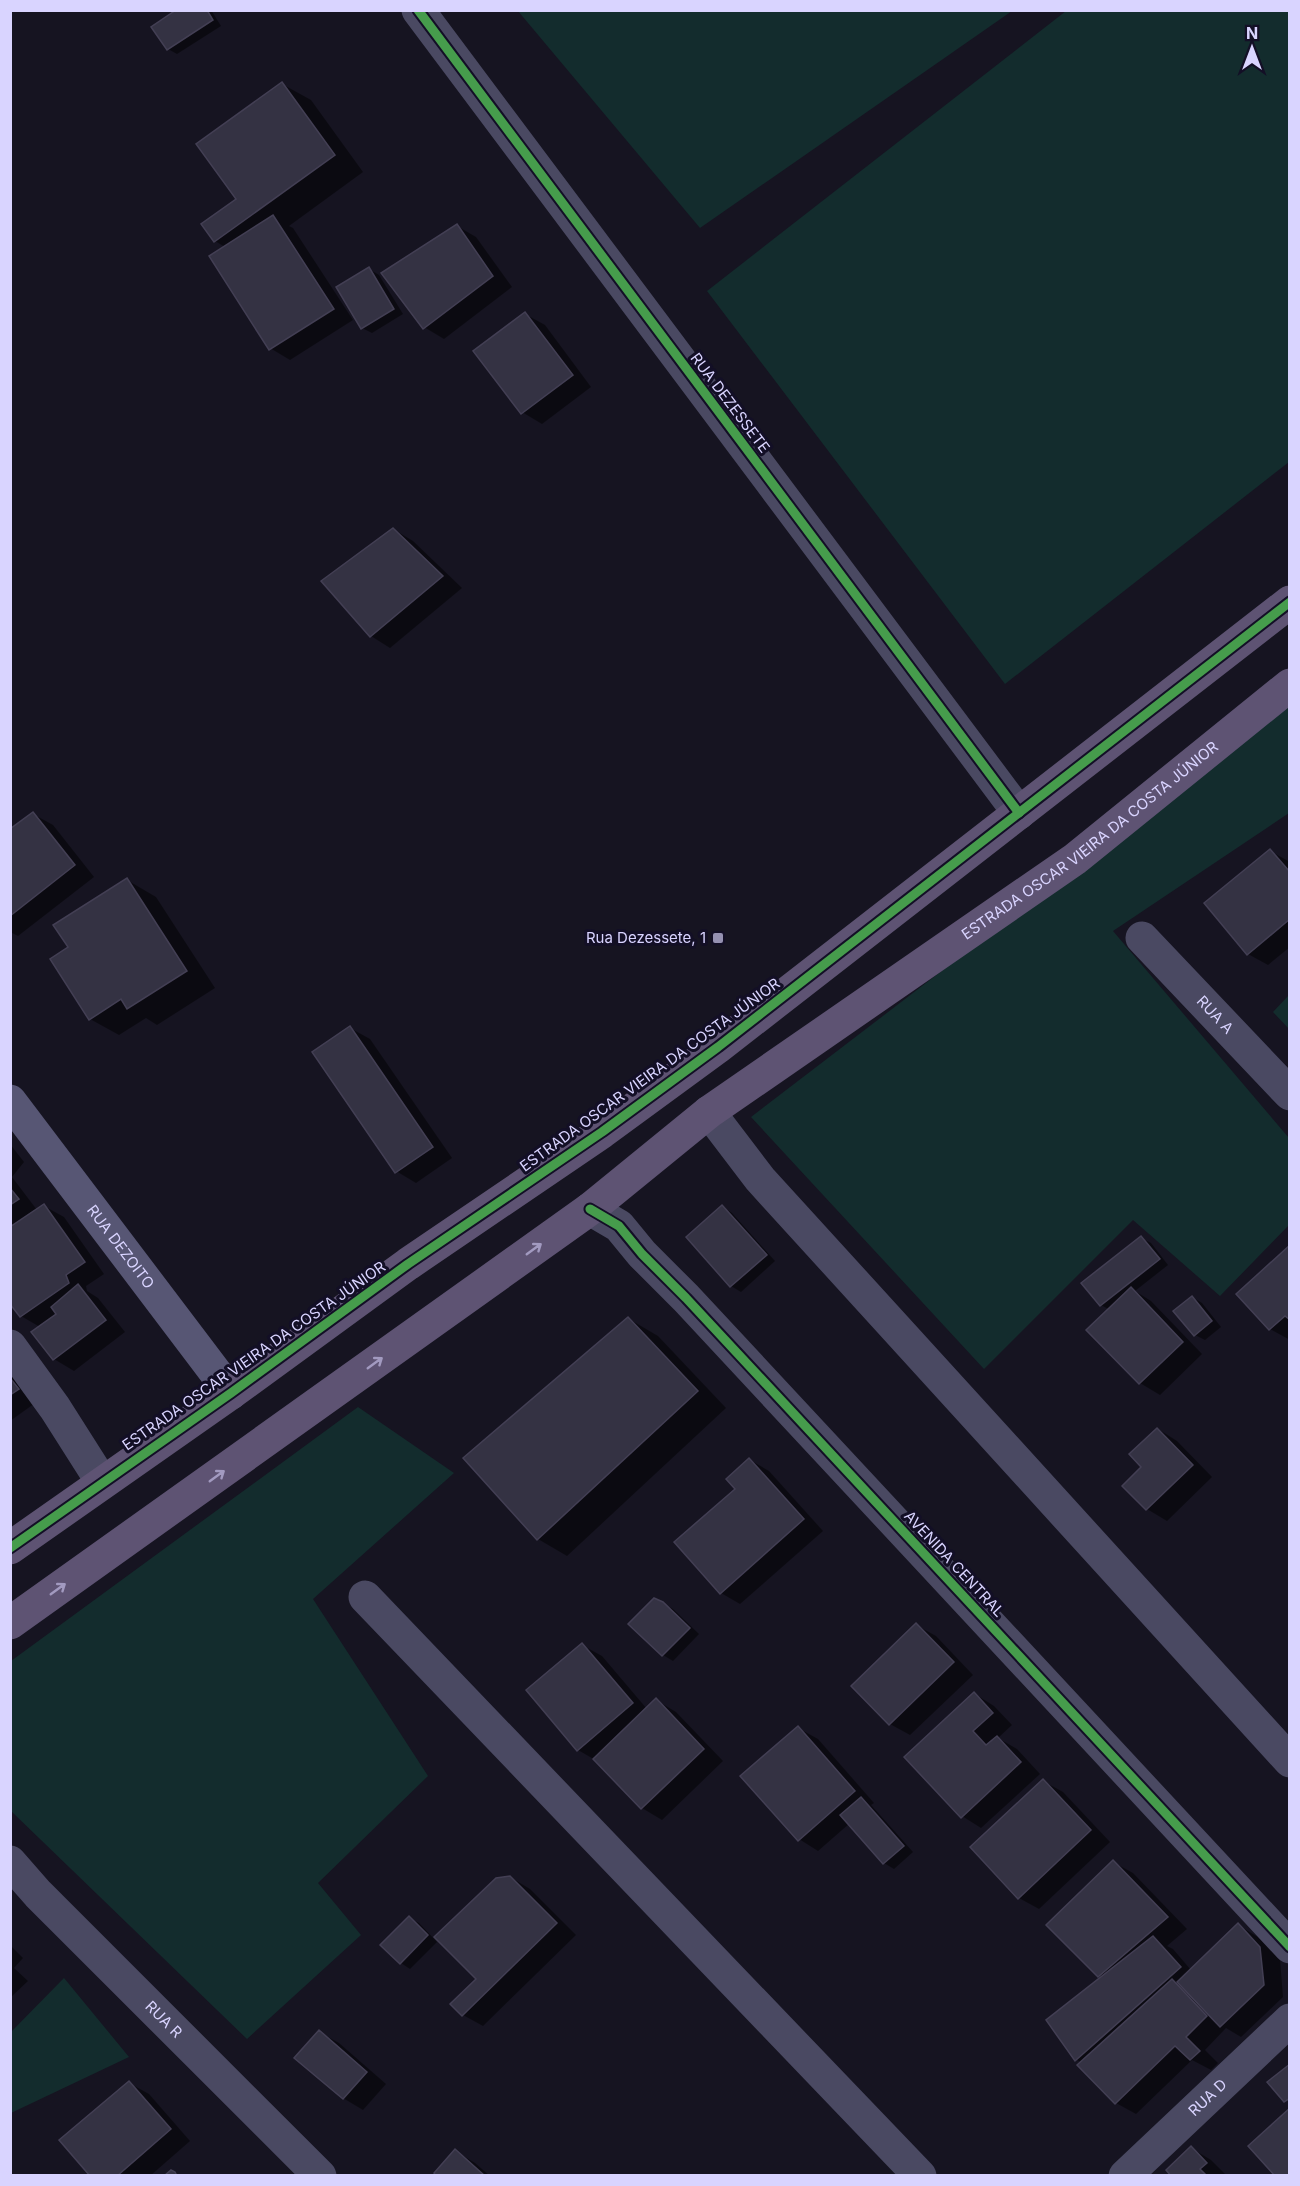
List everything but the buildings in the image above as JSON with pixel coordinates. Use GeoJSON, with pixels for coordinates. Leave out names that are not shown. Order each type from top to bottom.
{"type":"FeatureCollection","features":[{"type":"Feature","properties":{"kind":"main road","name":"ESTRADA OSCAR VIEIRA DA COSTA JÚNIOR"},"geometry":{"type":"LineString","coordinates":[[10,1548],[231,1393],[408,1264],[602,1132],[718,1047],[1290,602]]}},
{"type":"Feature","properties":{"kind":"main road","name":"ESTRADA OSCAR VIEIRA DA COSTA JÚNIOR"},"geometry":{"type":"LineString","coordinates":[[10,1623],[590,1209],[709,1112],[1075,860],[1290,685]]}},
{"type":"Feature","properties":{"kind":"main road","name":"RUA DEZOITO"},"geometry":{"type":"LineString","coordinates":[[10,1101],[231,1393]]}},
{"type":"Feature","properties":{"kind":"street","name":"RUA DEZESSETE"},"geometry":{"type":"LineString","coordinates":[[418,10],[1019,813]]}},
{"type":"Feature","properties":{"kind":"street","name":"RUA A"},"geometry":{"type":"LineString","coordinates":[[1142,938],[1290,1094]]}},
{"type":"Feature","properties":{"kind":"street"},"geometry":{"type":"LineString","coordinates":[[709,1112],[760,1179],[1290,1761]]}},
{"type":"Feature","properties":{"kind":"street","name":"AVENIDA CENTRAL"},"geometry":{"type":"LineString","coordinates":[[590,1209],[619,1226],[642,1254],[686,1298],[1290,1947]]}},
{"type":"Feature","properties":{"kind":"street"},"geometry":{"type":"LineString","coordinates":[[10,1346],[55,1408],[102,1482]]}},
{"type":"Feature","properties":{"kind":"street"},"geometry":{"type":"LineString","coordinates":[[365,1597],[920,2175]]}},
{"type":"Feature","properties":{"kind":"street","name":"RUA R"},"geometry":{"type":"LineString","coordinates":[[10,1863],[38,1894],[320,2175]]}},
{"type":"Feature","properties":{"kind":"street","name":"RUA D"},"geometry":{"type":"LineString","coordinates":[[1125,2175],[1290,2020]]}},
{"type":"Feature","properties":{"kind":"green space"},"geometry":{"type":"Polygon","coordinates":[[[518,11],[1012,11],[700,228],[518,11]]]}},
{"type":"Feature","properties":{"kind":"green space"},"geometry":{"type":"Polygon","coordinates":[[[1066,11],[1289,11],[1289,462],[1005,684],[707,291],[1066,11]]]}},
{"type":"Feature","properties":{"kind":"green space"},"geometry":{"type":"Polygon","coordinates":[[[1289,705],[1289,813],[1113,931],[1289,1138],[1289,1225],[1220,1296],[1133,1220],[984,1369],[751,1117],[1289,705]]]}},
{"type":"Feature","properties":{"kind":"green space"},"geometry":{"type":"Polygon","coordinates":[[[1289,995],[1289,1029],[1273,1012],[1289,995]]]}},
{"type":"Feature","properties":{"kind":"green space"},"geometry":{"type":"Polygon","coordinates":[[[358,1407],[454,1473],[313,1599],[428,1776],[318,1883],[361,1935],[247,2039],[11,1811],[11,1661],[358,1407]]]}},
{"type":"Feature","properties":{"kind":"green space"},"geometry":{"type":"Polygon","coordinates":[[[64,1978],[129,2057],[11,2113],[11,2032],[64,1978]]]}},
{"type":"Feature","properties":{"kind":"cycle path"},"geometry":{"type":"LineString","coordinates":[[418,10],[1019,813]]}},
{"type":"Feature","properties":{"kind":"cycle path"},"geometry":{"type":"LineString","coordinates":[[10,1548],[231,1393],[408,1264],[602,1132],[718,1047],[1290,602]]}},
{"type":"Feature","properties":{"kind":"cycle path"},"geometry":{"type":"LineString","coordinates":[[590,1209],[619,1226],[642,1254],[686,1298],[1290,1947]]}},
{"type":"Feature","properties":{"kind":"place","name":"Rua Dezessete, 1"},"geometry":{"type":"Point","coordinates":[718,938]}}]}
